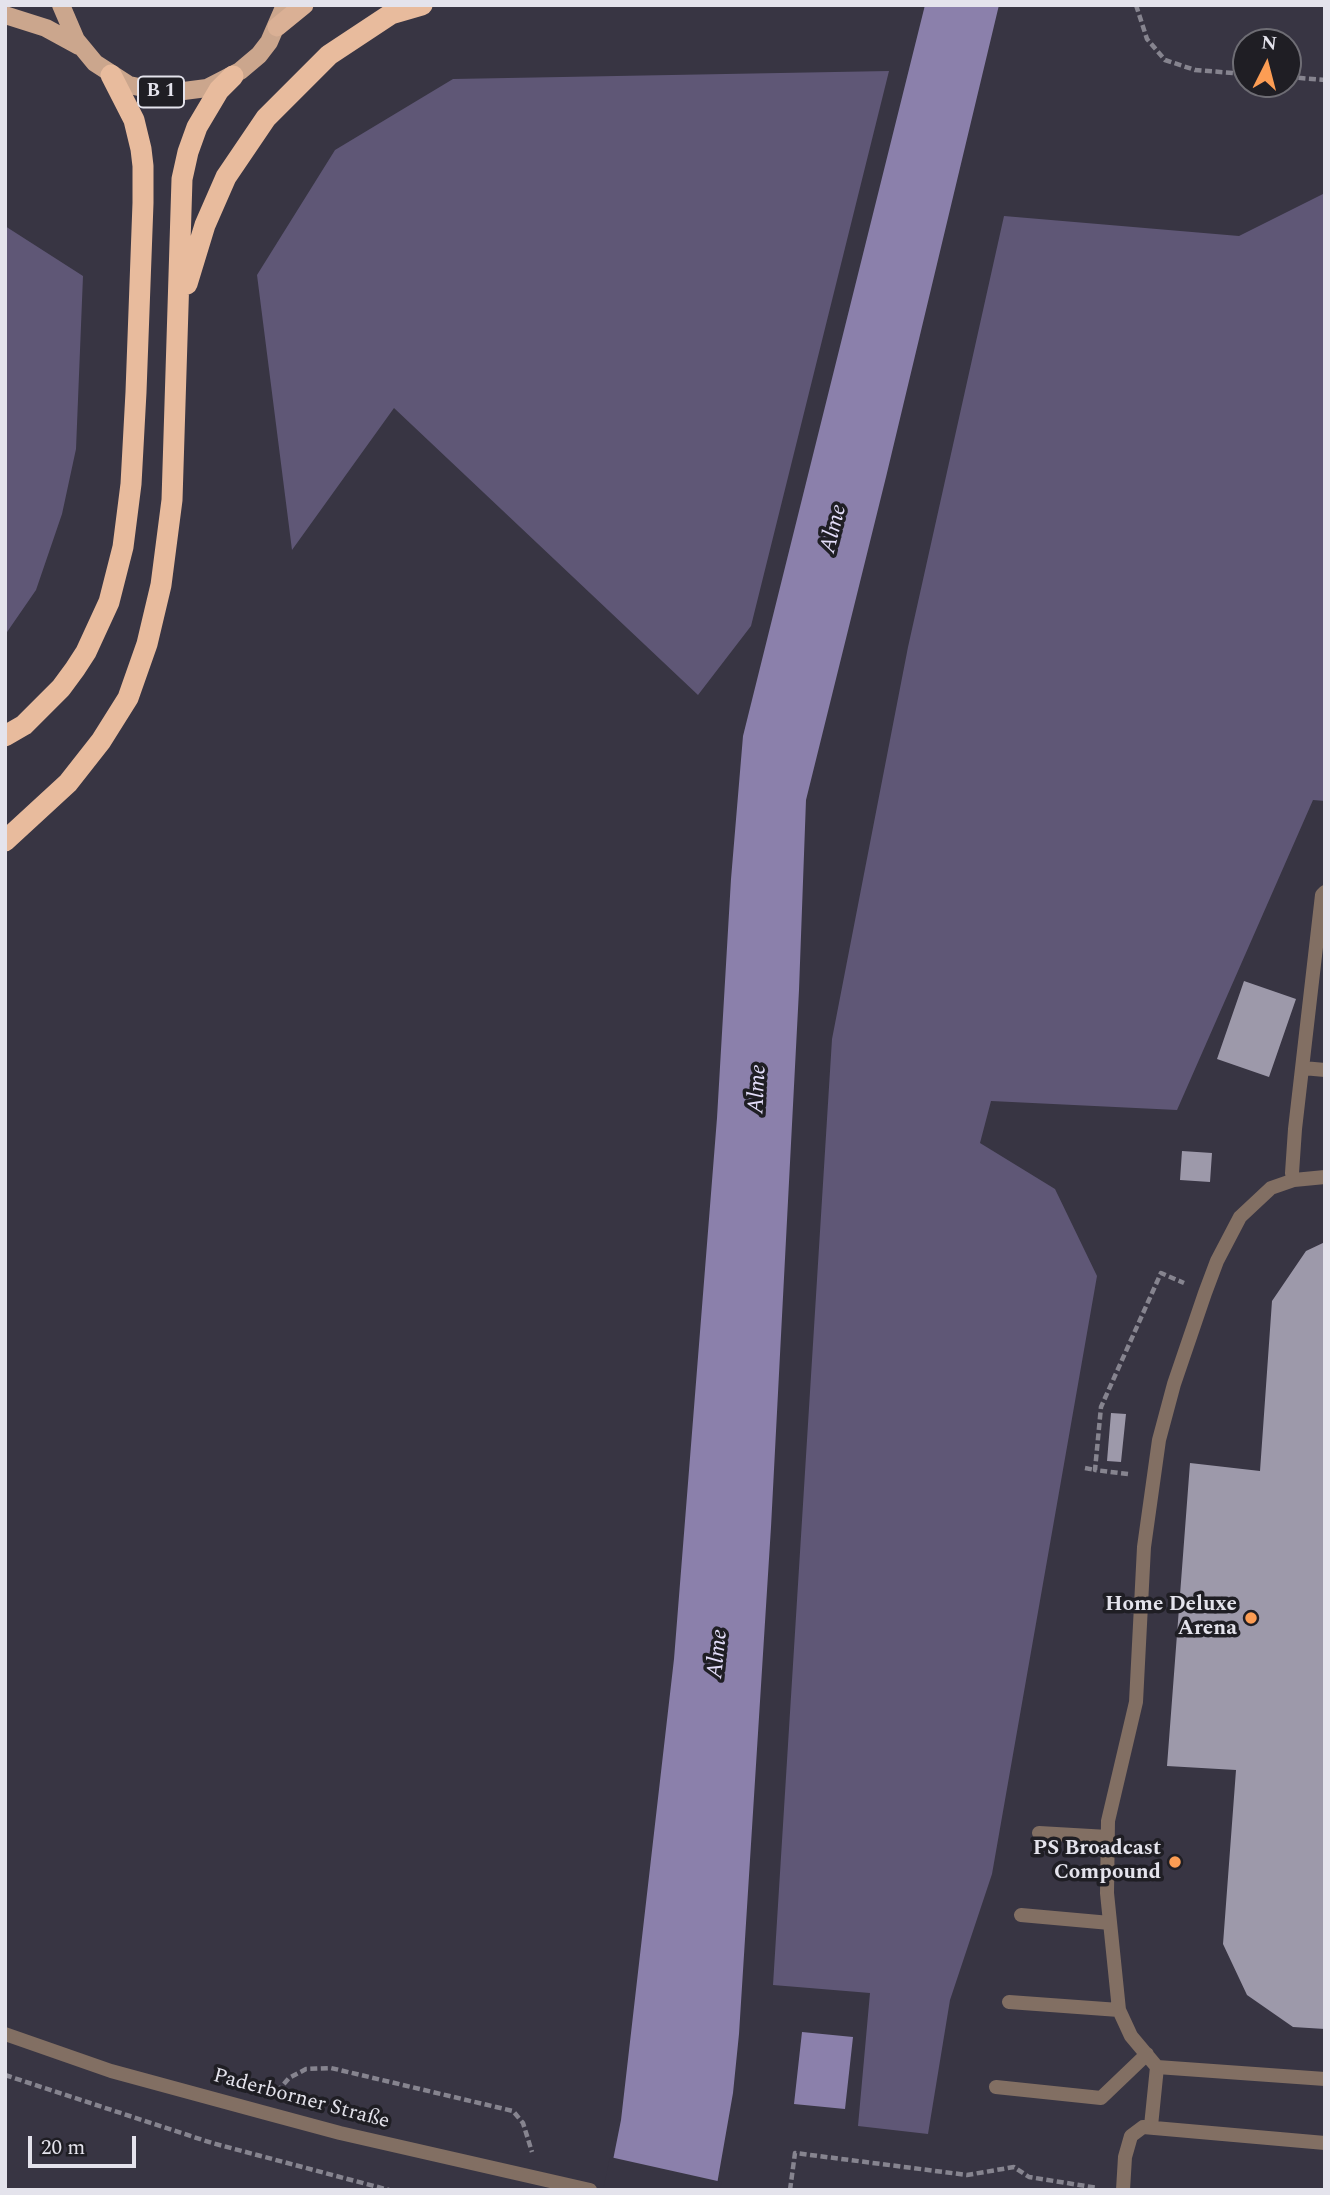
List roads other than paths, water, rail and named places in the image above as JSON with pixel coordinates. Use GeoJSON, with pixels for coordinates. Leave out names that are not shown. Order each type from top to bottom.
{"type":"FeatureCollection","features":[{"type":"Feature","properties":{"kind":"highway","name":"B 1"},"geometry":{"type":"LineString","coordinates":[[277,27],[304,5]]}},
{"type":"Feature","properties":{"kind":"highway"},"geometry":{"type":"LineString","coordinates":[[180,310],[205,225],[215,201],[226,177],[266,118],[329,55],[391,14],[422,5]]}},
{"type":"Feature","properties":{"kind":"highway"},"geometry":{"type":"LineString","coordinates":[[5,736],[24,725],[46,704],[86,652],[109,602],[125,533],[136,392],[143,166],[134,120],[111,75]]}},
{"type":"Feature","properties":{"kind":"highway"},"geometry":{"type":"LineString","coordinates":[[5,841],[68,783],[101,741],[128,698],[147,644],[161,585],[172,500],[180,310],[180,214],[185,164],[203,115],[219,90],[233,76]]}},
{"type":"Feature","properties":{"kind":"main road","name":"B 1"},"geometry":{"type":"LineString","coordinates":[[61,5],[82,48],[95,63],[111,75],[138,88],[168,93],[197,91],[233,76],[259,55],[277,27],[285,5]]}},
{"type":"Feature","properties":{"kind":"main road","name":"B 1"},"geometry":{"type":"LineString","coordinates":[[5,15],[47,28],[82,48]]}},
{"type":"Feature","properties":{"kind":"street"},"geometry":{"type":"LineString","coordinates":[[1294,1180],[1292,1172],[1303,1069],[1322,895],[1325,892]]}},
{"type":"Feature","properties":{"kind":"street"},"geometry":{"type":"LineString","coordinates":[[1303,1069],[1325,1070]]}},
{"type":"Feature","properties":{"kind":"street"},"geometry":{"type":"LineString","coordinates":[[1151,2126],[1157,2067],[1131,2036],[1119,2010],[1107,1893],[1108,1821],[1136,1702],[1144,1547],[1158,1440],[1205,1293],[1217,1261],[1240,1217],[1271,1188],[1294,1180],[1325,1177]]}},
{"type":"Feature","properties":{"kind":"street"},"geometry":{"type":"LineString","coordinates":[[1039,1833],[1108,1837]]}},
{"type":"Feature","properties":{"kind":"street"},"geometry":{"type":"LineString","coordinates":[[1021,1915],[1110,1923]]}},
{"type":"Feature","properties":{"kind":"street"},"geometry":{"type":"LineString","coordinates":[[1009,2002],[1119,2010]]}},
{"type":"Feature","properties":{"kind":"street","name":"Paderborner Straße"},"geometry":{"type":"LineString","coordinates":[[5,2034],[111,2071],[340,2133],[590,2190]]}},
{"type":"Feature","properties":{"kind":"street"},"geometry":{"type":"LineString","coordinates":[[996,2087],[1101,2098],[1147,2053]]}},
{"type":"Feature","properties":{"kind":"street"},"geometry":{"type":"LineString","coordinates":[[1157,2067],[1325,2079]]}},
{"type":"Feature","properties":{"kind":"street"},"geometry":{"type":"LineString","coordinates":[[1123,2190],[1125,2157],[1131,2136],[1143,2127],[1325,2143]]}},
{"type":"Feature","properties":{"kind":"water","name":"Alme"},"geometry":{"type":"Polygon","coordinates":[[[925,5],[999,5],[806,800],[799,990],[771,1527],[733,2093],[716,2190],[607,2190],[621,2120],[674,1659],[717,1118],[731,879],[743,736],[925,5]]]}},
{"type":"Feature","properties":{"kind":"water"},"geometry":{"type":"Polygon","coordinates":[[[802,2032],[853,2037],[845,2109],[794,2104],[802,2032]]]}},
{"type":"Feature","properties":{"kind":"place","name":"Home Deluxe Arena"},"geometry":{"type":"Point","coordinates":[1251,1618]}},
{"type":"Feature","properties":{"kind":"place","name":"PS Broadcast Compound"},"geometry":{"type":"Point","coordinates":[1175,1862]}}]}
